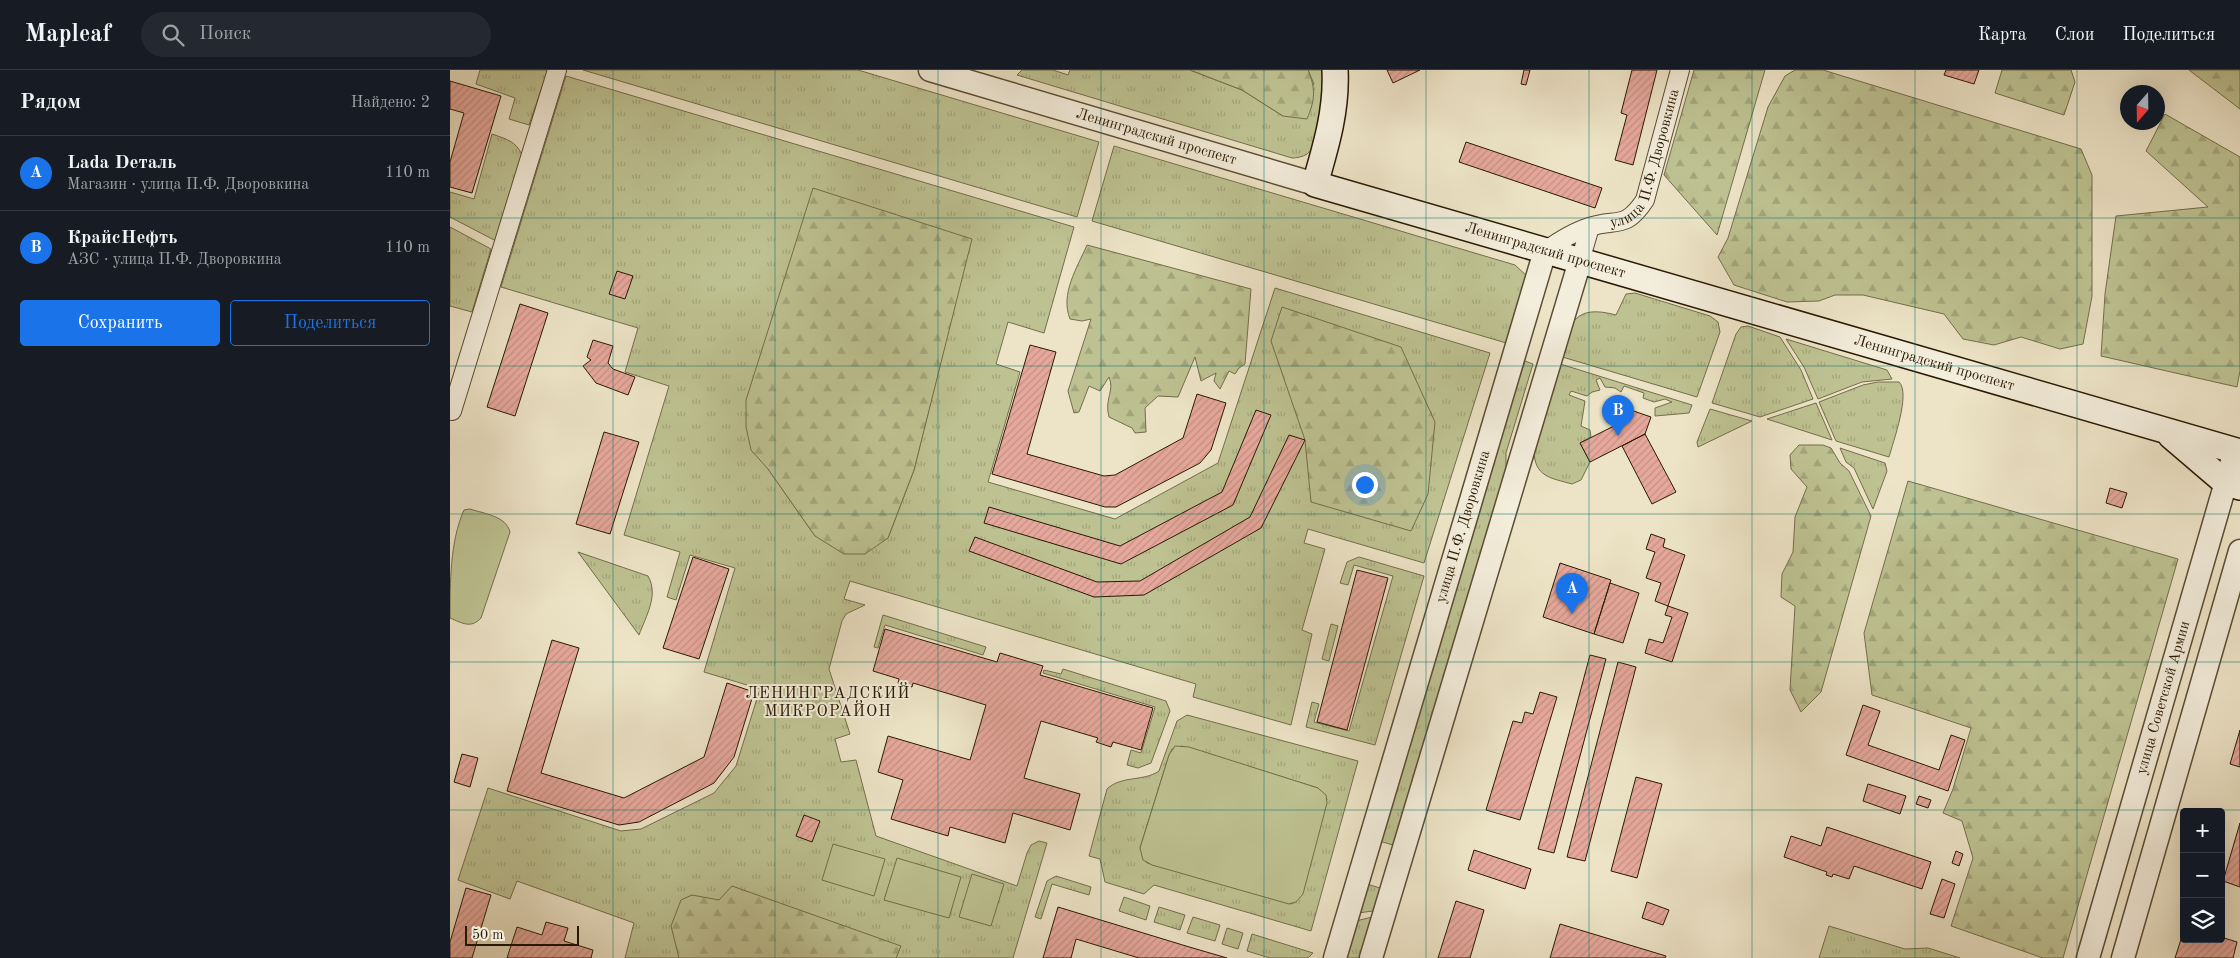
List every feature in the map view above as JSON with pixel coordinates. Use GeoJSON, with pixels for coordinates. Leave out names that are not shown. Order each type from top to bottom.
{"type":"FeatureCollection","features":[{"type":"Feature","properties":{"kind":"main road"},"geometry":{"type":"LineString","coordinates":[[1315,184],[1329,134],[1334,105],[1335,70]]}},
{"type":"Feature","properties":{"kind":"main road","name":"Ленинградский проспект"},"geometry":{"type":"LineString","coordinates":[[1315,184],[2238,450]]}},
{"type":"Feature","properties":{"kind":"main road","name":"Ленинградский проспект"},"geometry":{"type":"LineString","coordinates":[[2162,429],[2233,485]]}},
{"type":"Feature","properties":{"kind":"street"},"geometry":{"type":"LineString","coordinates":[[450,410],[452,411],[557,70]]}},
{"type":"Feature","properties":{"kind":"street","name":"Ленинградский проспект"},"geometry":{"type":"LineString","coordinates":[[930,70],[1315,184]]}},
{"type":"Feature","properties":{"kind":"street","name":"улица П.Ф. Дворовкина"},"geometry":{"type":"LineString","coordinates":[[1335,958],[1545,251],[1564,237],[1590,226],[1619,223],[1635,215],[1645,200],[1680,70]]}},
{"type":"Feature","properties":{"kind":"street","name":"улица П.Ф. Дворовкина"},"geometry":{"type":"LineString","coordinates":[[1371,958],[1590,226]]}},
{"type":"Feature","properties":{"kind":"street","name":"улица Советской Армии"},"geometry":{"type":"LineString","coordinates":[[2117,958],[2089,954],[2233,485],[2238,450]]}},
{"type":"Feature","properties":{"kind":"street"},"geometry":{"type":"LineString","coordinates":[[2123,958],[2240,551]]}},
{"type":"Feature","properties":{"kind":"street"},"geometry":{"type":"LineString","coordinates":[[1367,851],[1400,862]]}},
{"type":"Feature","properties":{"kind":"green space"},"geometry":{"type":"Polygon","coordinates":[[[480,70],[548,70],[529,125],[509,119],[515,98],[476,84],[480,70]]]}},
{"type":"Feature","properties":{"kind":"green space"},"geometry":{"type":"Polygon","coordinates":[[[583,70],[858,70],[1099,142],[1077,217],[583,70]]]}},
{"type":"Feature","properties":{"kind":"green space"},"geometry":{"type":"Polygon","coordinates":[[[1022,70],[1053,70],[1068,75],[1070,70],[1190,70],[1242,90],[1283,116],[1314,84],[1308,70],[1323,70],[1323,102],[1319,127],[1312,148],[1302,157],[1292,158],[1017,75],[1022,70]]]}},
{"type":"Feature","properties":{"kind":"green space"},"geometry":{"type":"Polygon","coordinates":[[[1190,70],[1308,70],[1313,89],[1310,112],[1307,119],[1283,116],[1242,90],[1190,70]]]}},
{"type":"Feature","properties":{"kind":"green space"},"geometry":{"type":"Polygon","coordinates":[[[1694,70],[1765,70],[1717,235],[1664,175],[1694,70]]]}},
{"type":"Feature","properties":{"kind":"green space"},"geometry":{"type":"Polygon","coordinates":[[[1795,70],[1823,70],[2081,149],[2092,175],[2092,296],[2083,344],[2060,349],[2021,337],[1994,345],[1963,339],[1944,314],[1863,295],[1835,295],[1819,301],[1787,302],[1734,285],[1718,257],[1728,238],[1768,107],[1785,76],[1795,70]]]}},
{"type":"Feature","properties":{"kind":"green space"},"geometry":{"type":"Polygon","coordinates":[[[2002,70],[2071,70],[2075,82],[2064,115],[1995,93],[2002,70]]]}},
{"type":"Feature","properties":{"kind":"green space"},"geometry":{"type":"Polygon","coordinates":[[[2189,70],[2240,70],[2240,109],[2189,70]]]}},
{"type":"Feature","properties":{"kind":"green space"},"geometry":{"type":"Polygon","coordinates":[[[566,76],[1074,227],[1044,333],[1008,322],[996,364],[1020,372],[988,482],[1115,519],[1218,463],[1275,288],[1490,353],[1424,563],[1308,529],[1304,543],[1325,549],[1302,630],[1312,634],[1291,725],[1193,697],[1196,684],[850,581],[844,599],[865,605],[846,614],[842,621],[829,669],[850,734],[835,739],[841,762],[856,760],[876,836],[1017,886],[1031,845],[1039,841],[1047,843],[1013,958],[625,958],[634,923],[517,881],[510,899],[458,880],[488,788],[621,831],[641,829],[714,793],[736,766],[760,689],[704,672],[735,568],[690,555],[676,600],[667,597],[680,552],[624,535],[669,386],[625,372],[638,328],[501,287],[566,76]],[[971,239],[768,469],[815,536],[888,538],[914,470],[971,239]]]}},
{"type":"Feature","properties":{"kind":"green space"},"geometry":{"type":"Polygon","coordinates":[[[2165,114],[2240,157],[2240,371],[2237,387],[2101,356],[2105,294],[2116,216],[2208,207],[2146,151],[2157,130],[2165,130],[2165,114]]]}},
{"type":"Feature","properties":{"kind":"green space"},"geometry":{"type":"Polygon","coordinates":[[[492,134],[514,144],[522,155],[496,241],[450,217],[450,192],[474,199],[492,134]]]}},
{"type":"Feature","properties":{"kind":"green space"},"geometry":{"type":"Polygon","coordinates":[[[1114,146],[1515,265],[1529,278],[1513,345],[1092,221],[1114,146]]]}},
{"type":"Feature","properties":{"kind":"green space"},"geometry":{"type":"Polygon","coordinates":[[[813,188],[972,239],[914,470],[888,538],[865,554],[844,554],[815,536],[768,469],[751,450],[746,427],[746,400],[813,188]]]}},
{"type":"Feature","properties":{"kind":"green space"},"geometry":{"type":"Polygon","coordinates":[[[450,227],[491,249],[472,312],[450,306],[450,227]]]}},
{"type":"Feature","properties":{"kind":"green space"},"geometry":{"type":"Polygon","coordinates":[[[1087,245],[1251,289],[1245,364],[1235,374],[1229,371],[1220,389],[1214,381],[1216,373],[1201,381],[1195,357],[1178,397],[1158,396],[1145,408],[1146,432],[1135,433],[1132,428],[1109,417],[1108,405],[1111,382],[1109,377],[1100,391],[1089,386],[1079,412],[1074,413],[1068,391],[1091,319],[1082,321],[1070,319],[1067,310],[1067,300],[1071,281],[1087,245]]]}},
{"type":"Feature","properties":{"kind":"green space"},"geometry":{"type":"Polygon","coordinates":[[[1635,293],[1710,316],[1718,322],[1720,332],[1697,397],[1559,356],[1571,325],[1576,319],[1583,314],[1591,312],[1616,315],[1626,294],[1635,293]]]}},
{"type":"Feature","properties":{"kind":"green space"},"geometry":{"type":"Polygon","coordinates":[[[1282,307],[1401,347],[1435,422],[1428,494],[1411,531],[1311,502],[1305,440],[1271,341],[1282,307]]]}},
{"type":"Feature","properties":{"kind":"green space"},"geometry":{"type":"Polygon","coordinates":[[[1748,326],[1780,337],[1801,370],[1813,399],[1760,417],[1712,403],[1736,334],[1741,327],[1748,326]]]}},
{"type":"Feature","properties":{"kind":"green space"},"geometry":{"type":"Polygon","coordinates":[[[1786,339],[1887,370],[1892,379],[1862,382],[1818,399],[1804,367],[1786,339]]]}},
{"type":"Feature","properties":{"kind":"green space"},"geometry":{"type":"Polygon","coordinates":[[[1525,361],[1533,364],[1506,453],[1506,471],[1393,845],[1379,841],[1493,457],[1525,361]]]}},
{"type":"Feature","properties":{"kind":"green space"},"geometry":{"type":"Polygon","coordinates":[[[1557,363],[1692,405],[1689,413],[1655,416],[1655,408],[1672,402],[1665,399],[1654,402],[1643,398],[1644,393],[1624,386],[1621,392],[1615,388],[1605,387],[1600,378],[1596,380],[1600,390],[1592,392],[1587,396],[1571,391],[1569,395],[1585,401],[1581,426],[1590,430],[1591,437],[1580,443],[1590,462],[1581,480],[1572,484],[1557,480],[1540,471],[1535,459],[1534,450],[1557,363]]]}},
{"type":"Feature","properties":{"kind":"green space"},"geometry":{"type":"Polygon","coordinates":[[[1878,382],[1899,382],[1902,388],[1903,396],[1900,418],[1889,457],[1836,441],[1819,402],[1863,385],[1878,382]]]}},
{"type":"Feature","properties":{"kind":"green space"},"geometry":{"type":"Polygon","coordinates":[[[1816,403],[1832,440],[1767,419],[1816,403]]]}},
{"type":"Feature","properties":{"kind":"green space"},"geometry":{"type":"Polygon","coordinates":[[[1710,409],[1752,421],[1698,447],[1697,442],[1710,409]]]}},
{"type":"Feature","properties":{"kind":"green space"},"geometry":{"type":"Polygon","coordinates":[[[1799,445],[1823,445],[1831,448],[1840,463],[1849,471],[1871,516],[1821,692],[1801,712],[1790,690],[1795,606],[1781,597],[1782,574],[1793,552],[1795,517],[1807,487],[1791,469],[1790,455],[1799,445]]]}},
{"type":"Feature","properties":{"kind":"green space"},"geometry":{"type":"Polygon","coordinates":[[[1840,448],[1885,463],[1887,471],[1873,509],[1854,468],[1846,462],[1840,448]]]}},
{"type":"Feature","properties":{"kind":"green space"},"geometry":{"type":"Polygon","coordinates":[[[1908,481],[2178,559],[2063,958],[2043,958],[1951,926],[1973,858],[1962,821],[1943,813],[1953,789],[1971,728],[1872,695],[1864,633],[1908,481]]]}},
{"type":"Feature","properties":{"kind":"green space"},"geometry":{"type":"Polygon","coordinates":[[[470,509],[500,519],[510,532],[481,618],[470,624],[450,618],[453,549],[459,522],[464,510],[470,509]]]}},
{"type":"Feature","properties":{"kind":"green space"},"geometry":{"type":"Polygon","coordinates":[[[578,552],[648,576],[651,583],[652,598],[639,635],[578,552]]]}},
{"type":"Feature","properties":{"kind":"green space"},"geometry":{"type":"Polygon","coordinates":[[[1359,557],[1424,576],[1375,745],[1306,727],[1312,702],[1319,704],[1314,722],[1349,731],[1393,576],[1354,565],[1348,585],[1340,583],[1347,562],[1359,557]]]}},
{"type":"Feature","properties":{"kind":"green space"},"geometry":{"type":"Polygon","coordinates":[[[883,615],[986,647],[983,655],[885,625],[878,648],[874,647],[883,615]]]}},
{"type":"Feature","properties":{"kind":"green space"},"geometry":{"type":"Polygon","coordinates":[[[1331,624],[1338,626],[1329,661],[1322,659],[1331,624]]]}},
{"type":"Feature","properties":{"kind":"green space"},"geometry":{"type":"Polygon","coordinates":[[[1063,669],[1166,701],[1170,711],[1151,763],[1138,768],[1127,765],[1131,750],[1141,753],[1155,707],[1043,673],[1044,670],[1061,674],[1063,669]]]}},
{"type":"Feature","properties":{"kind":"green space"},"geometry":{"type":"Polygon","coordinates":[[[1187,715],[1358,761],[1311,931],[1154,885],[1144,894],[1105,882],[1100,859],[1089,856],[1107,789],[1119,782],[1159,771],[1177,721],[1187,715]],[[1182,746],[1172,749],[1140,848],[1147,863],[1292,904],[1327,799],[1318,788],[1182,746]]]}},
{"type":"Feature","properties":{"kind":"green space"},"geometry":{"type":"Polygon","coordinates":[[[1175,746],[1189,747],[1318,788],[1326,795],[1327,803],[1303,894],[1296,902],[1289,904],[1152,865],[1143,860],[1140,848],[1169,755],[1175,746]]]}},
{"type":"Feature","properties":{"kind":"green space"},"geometry":{"type":"Polygon","coordinates":[[[833,844],[885,859],[874,896],[822,880],[833,844]]]}},
{"type":"Feature","properties":{"kind":"green space"},"geometry":{"type":"Polygon","coordinates":[[[897,858],[961,877],[949,918],[884,900],[897,858]]]}},
{"type":"Feature","properties":{"kind":"green space"},"geometry":{"type":"Polygon","coordinates":[[[972,874],[1004,884],[991,926],[959,917],[972,874]]]}},
{"type":"Feature","properties":{"kind":"green space"},"geometry":{"type":"Polygon","coordinates":[[[1056,876],[1091,887],[1089,895],[1052,884],[1041,919],[1035,917],[1047,881],[1056,876]]]}},
{"type":"Feature","properties":{"kind":"green space"},"geometry":{"type":"Polygon","coordinates":[[[1367,884],[1380,888],[1373,911],[1358,913],[1367,884]]]}},
{"type":"Feature","properties":{"kind":"green space"},"geometry":{"type":"Polygon","coordinates":[[[732,886],[901,946],[896,958],[679,958],[671,926],[681,900],[692,895],[719,900],[732,886]]]}},
{"type":"Feature","properties":{"kind":"green space"},"geometry":{"type":"Polygon","coordinates":[[[1124,897],[1150,906],[1146,920],[1119,911],[1124,897]]]}},
{"type":"Feature","properties":{"kind":"green space"},"geometry":{"type":"Polygon","coordinates":[[[1159,907],[1185,915],[1180,930],[1154,922],[1159,907]]]}},
{"type":"Feature","properties":{"kind":"green space"},"geometry":{"type":"Polygon","coordinates":[[[1193,917],[1220,925],[1215,941],[1187,933],[1193,917]]]}},
{"type":"Feature","properties":{"kind":"green space"},"geometry":{"type":"Polygon","coordinates":[[[1372,917],[1360,958],[1345,958],[1356,921],[1372,917]]]}},
{"type":"Feature","properties":{"kind":"green space"},"geometry":{"type":"Polygon","coordinates":[[[1829,926],[1905,949],[1928,948],[1960,958],[1819,958],[1829,926]]]}},
{"type":"Feature","properties":{"kind":"green space"},"geometry":{"type":"Polygon","coordinates":[[[1227,928],[1243,933],[1238,949],[1222,944],[1227,928]]]}},
{"type":"Feature","properties":{"kind":"green space"},"geometry":{"type":"Polygon","coordinates":[[[1252,934],[1313,953],[1308,958],[1270,958],[1247,951],[1252,934]]]}},
{"type":"Feature","properties":{"kind":"building"},"geometry":{"type":"Polygon","coordinates":[[[1387,70],[1420,70],[1393,83],[1387,70]]]}},
{"type":"Feature","properties":{"kind":"building"},"geometry":{"type":"Polygon","coordinates":[[[1524,70],[1530,70],[1526,85],[1521,84],[1524,70]]]}},
{"type":"Feature","properties":{"kind":"building"},"geometry":{"type":"Polygon","coordinates":[[[1632,70],[1657,70],[1633,165],[1615,160],[1627,115],[1621,113],[1632,70]]]}},
{"type":"Feature","properties":{"kind":"building"},"geometry":{"type":"Polygon","coordinates":[[[1946,70],[1979,70],[1974,84],[1944,75],[1946,70]]]}},
{"type":"Feature","properties":{"kind":"building"},"geometry":{"type":"Polygon","coordinates":[[[450,81],[501,96],[472,193],[450,187],[450,162],[464,113],[450,109],[450,81]]]}},
{"type":"Feature","properties":{"kind":"building"},"geometry":{"type":"Polygon","coordinates":[[[1466,142],[1602,188],[1595,208],[1459,162],[1466,142]]]}},
{"type":"Feature","properties":{"kind":"building"},"geometry":{"type":"Polygon","coordinates":[[[617,271],[633,276],[625,299],[609,294],[617,271]]]}},
{"type":"Feature","properties":{"kind":"building"},"geometry":{"type":"Polygon","coordinates":[[[520,304],[548,313],[515,416],[487,407],[520,304]]]}},
{"type":"Feature","properties":{"kind":"building"},"geometry":{"type":"Polygon","coordinates":[[[593,340],[613,346],[608,363],[613,369],[635,377],[628,395],[596,383],[583,366],[591,360],[587,357],[593,340]]]}},
{"type":"Feature","properties":{"kind":"building"},"geometry":{"type":"Polygon","coordinates":[[[1030,345],[1056,352],[1027,454],[1104,476],[1115,475],[1183,438],[1197,394],[1226,403],[1211,450],[1200,463],[1116,507],[1105,507],[992,474],[1030,345]]]}},
{"type":"Feature","properties":{"kind":"building"},"geometry":{"type":"Polygon","coordinates":[[[1622,407],[1651,417],[1645,434],[1590,462],[1580,443],[1616,425],[1622,407]]]}},
{"type":"Feature","properties":{"kind":"building"},"geometry":{"type":"Polygon","coordinates":[[[1256,410],[1271,415],[1233,505],[1121,564],[984,523],[989,507],[1120,546],[1222,492],[1256,410]]]}},
{"type":"Feature","properties":{"kind":"building"},"geometry":{"type":"Polygon","coordinates":[[[604,432],[639,442],[610,534],[576,524],[604,432]]]}},
{"type":"Feature","properties":{"kind":"building"},"geometry":{"type":"Polygon","coordinates":[[[1645,434],[1676,492],[1652,504],[1622,446],[1645,434]]]}},
{"type":"Feature","properties":{"kind":"building"},"geometry":{"type":"Polygon","coordinates":[[[1289,435],[1305,440],[1261,528],[1144,595],[1094,597],[969,551],[975,537],[1097,582],[1140,581],[1250,517],[1289,435]]]}},
{"type":"Feature","properties":{"kind":"building"},"geometry":{"type":"Polygon","coordinates":[[[2110,488],[2127,493],[2122,508],[2106,503],[2110,488]]]}},
{"type":"Feature","properties":{"kind":"building"},"geometry":{"type":"Polygon","coordinates":[[[1651,534],[1665,539],[1663,547],[1685,555],[1668,606],[1655,601],[1661,583],[1646,578],[1655,552],[1646,549],[1651,534]]]}},
{"type":"Feature","properties":{"kind":"building"},"geometry":{"type":"Polygon","coordinates":[[[693,557],[729,569],[699,659],[663,648],[693,557]]]}},
{"type":"Feature","properties":{"kind":"building"},"geometry":{"type":"Polygon","coordinates":[[[1560,563],[1611,580],[1594,634],[1543,617],[1560,563]]]}},
{"type":"Feature","properties":{"kind":"building"},"geometry":{"type":"Polygon","coordinates":[[[1357,570],[1388,578],[1347,730],[1317,722],[1357,570]]]}},
{"type":"Feature","properties":{"kind":"building"},"geometry":{"type":"Polygon","coordinates":[[[1610,583],[1639,593],[1623,643],[1594,634],[1610,583]]]}},
{"type":"Feature","properties":{"kind":"building"},"geometry":{"type":"Polygon","coordinates":[[[1668,606],[1688,613],[1672,662],[1645,653],[1649,639],[1663,643],[1672,617],[1665,615],[1668,606]]]}},
{"type":"Feature","properties":{"kind":"building"},"geometry":{"type":"Polygon","coordinates":[[[885,629],[997,662],[1000,653],[1043,666],[1040,675],[1153,708],[1141,750],[1113,742],[1111,747],[1096,742],[1098,738],[1041,721],[1024,778],[1080,794],[1070,830],[1013,813],[1005,843],[950,827],[948,836],[891,819],[903,780],[878,772],[888,736],[970,760],[986,705],[913,683],[912,687],[898,683],[899,679],[873,671],[885,629]]]}},
{"type":"Feature","properties":{"kind":"building"},"geometry":{"type":"Polygon","coordinates":[[[552,640],[579,648],[541,773],[624,798],[704,757],[727,683],[754,692],[734,757],[714,783],[639,822],[619,825],[507,791],[552,640]]]}},
{"type":"Feature","properties":{"kind":"building"},"geometry":{"type":"Polygon","coordinates":[[[1590,655],[1606,659],[1554,853],[1538,849],[1590,655]]]}},
{"type":"Feature","properties":{"kind":"building"},"geometry":{"type":"Polygon","coordinates":[[[1618,662],[1636,667],[1585,861],[1567,857],[1618,662]]]}},
{"type":"Feature","properties":{"kind":"building"},"geometry":{"type":"Polygon","coordinates":[[[1540,692],[1557,697],[1520,820],[1486,810],[1513,721],[1522,723],[1525,712],[1533,714],[1540,692]]]}},
{"type":"Feature","properties":{"kind":"building"},"geometry":{"type":"Polygon","coordinates":[[[1863,705],[1880,711],[1868,745],[1939,770],[1951,735],[1965,740],[1948,791],[1846,755],[1863,705]]]}},
{"type":"Feature","properties":{"kind":"building"},"geometry":{"type":"Polygon","coordinates":[[[2240,730],[2240,767],[2230,764],[2240,730]]]}},
{"type":"Feature","properties":{"kind":"building"},"geometry":{"type":"Polygon","coordinates":[[[462,754],[478,758],[470,787],[454,782],[462,754]]]}},
{"type":"Feature","properties":{"kind":"building"},"geometry":{"type":"Polygon","coordinates":[[[1636,777],[1662,784],[1637,878],[1611,871],[1636,777]]]}},
{"type":"Feature","properties":{"kind":"building"},"geometry":{"type":"Polygon","coordinates":[[[1868,784],[1906,796],[1900,814],[1863,801],[1868,784]]]}},
{"type":"Feature","properties":{"kind":"building"},"geometry":{"type":"Polygon","coordinates":[[[1919,796],[1931,800],[1928,808],[1916,804],[1919,796]]]}},
{"type":"Feature","properties":{"kind":"building"},"geometry":{"type":"Polygon","coordinates":[[[804,815],[820,821],[812,842],[796,836],[804,815]]]}},
{"type":"Feature","properties":{"kind":"building"},"geometry":{"type":"Polygon","coordinates":[[[2240,823],[2240,887],[2225,882],[2225,874],[2240,823]]]}},
{"type":"Feature","properties":{"kind":"building"},"geometry":{"type":"Polygon","coordinates":[[[1827,827],[1931,862],[1922,889],[1854,866],[1849,879],[1833,874],[1832,877],[1826,875],[1827,872],[1784,857],[1791,836],[1821,846],[1827,827]]]}},
{"type":"Feature","properties":{"kind":"building"},"geometry":{"type":"Polygon","coordinates":[[[1474,850],[1531,869],[1525,889],[1468,870],[1474,850]]]}},
{"type":"Feature","properties":{"kind":"building"},"geometry":{"type":"Polygon","coordinates":[[[1956,851],[1963,854],[1959,866],[1952,863],[1956,851]]]}},
{"type":"Feature","properties":{"kind":"building"},"geometry":{"type":"Polygon","coordinates":[[[1942,879],[1955,884],[1944,918],[1930,914],[1942,879]]]}},
{"type":"Feature","properties":{"kind":"building"},"geometry":{"type":"Polygon","coordinates":[[[466,888],[491,895],[472,958],[450,958],[450,942],[466,888]]]}},
{"type":"Feature","properties":{"kind":"building"},"geometry":{"type":"Polygon","coordinates":[[[1456,901],[1484,910],[1470,958],[1438,958],[1456,901]]]}},
{"type":"Feature","properties":{"kind":"building"},"geometry":{"type":"Polygon","coordinates":[[[1647,902],[1669,910],[1663,925],[1642,918],[1647,902]]]}},
{"type":"Feature","properties":{"kind":"building"},"geometry":{"type":"Polygon","coordinates":[[[1058,907],[1227,958],[1139,958],[1076,939],[1071,958],[1043,958],[1058,907]]]}},
{"type":"Feature","properties":{"kind":"building"},"geometry":{"type":"Polygon","coordinates":[[[546,922],[568,928],[564,941],[593,950],[591,958],[507,958],[517,927],[542,935],[546,922]]]}},
{"type":"Feature","properties":{"kind":"building"},"geometry":{"type":"Polygon","coordinates":[[[1560,924],[1666,956],[1665,958],[1550,958],[1560,924]]]}},
{"type":"Feature","properties":{"kind":"building"},"geometry":{"type":"Polygon","coordinates":[[[2225,938],[2237,942],[2233,958],[2175,958],[2180,942],[2225,943],[2225,938]]]}},
{"type":"Feature","properties":{"kind":"place","name":"КрайсНефть"},"geometry":{"type":"Point","coordinates":[1618,436]}},
{"type":"Feature","properties":{"kind":"place","name":"Lada Dеталь"},"geometry":{"type":"Point","coordinates":[1572,614]}},
{"type":"Feature","properties":{"kind":"district","name":"ЛЕНИНГРАДСКИЙ МИКРОРАЙОН"},"geometry":{"type":"Point","coordinates":[828,703]}}]}
